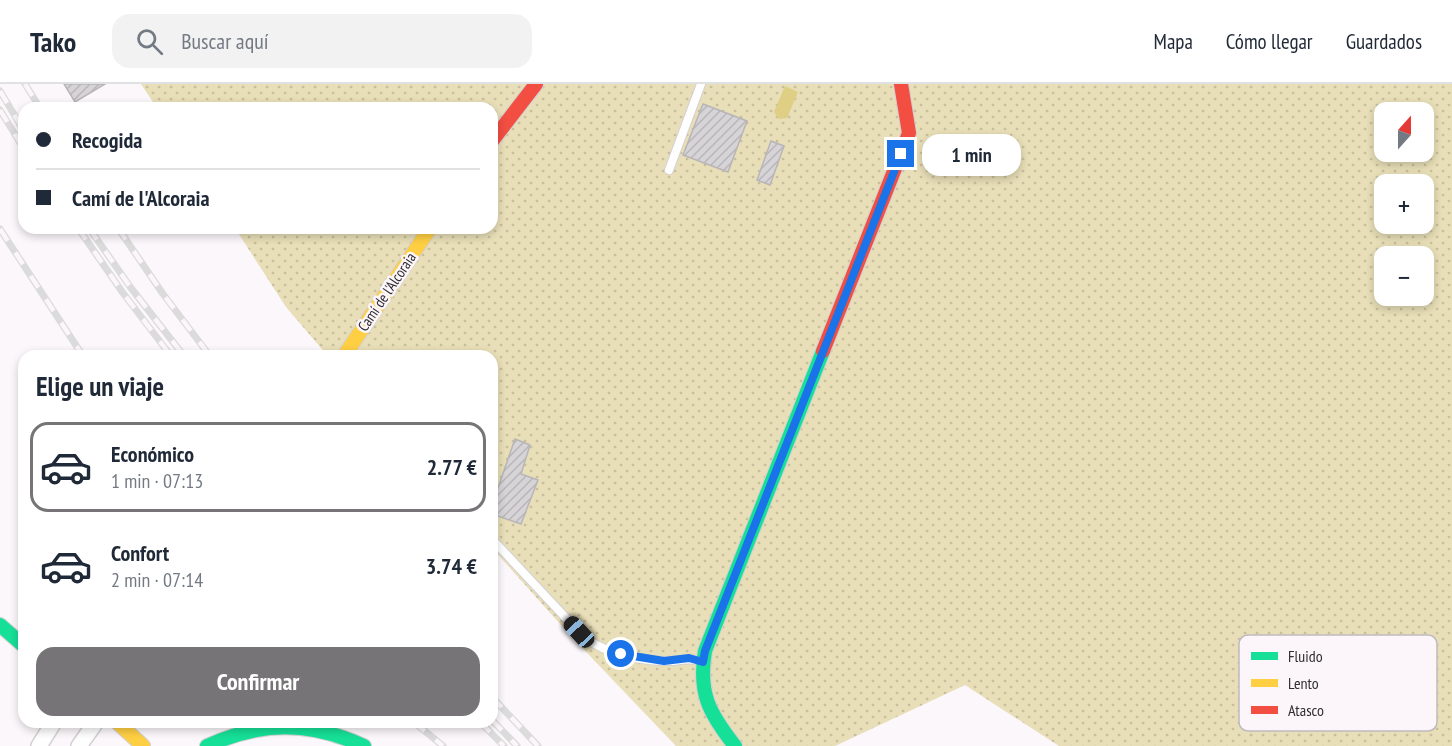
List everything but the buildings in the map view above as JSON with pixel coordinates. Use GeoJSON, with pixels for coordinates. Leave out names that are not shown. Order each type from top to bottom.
{"type":"FeatureCollection","features":[{"type":"Feature","properties":{"kind":"street"},"geometry":{"type":"LineString","coordinates":[[498,133],[536,84]]}},
{"type":"Feature","properties":{"kind":"street"},"geometry":{"type":"LineString","coordinates":[[735,746],[712,717],[707,705],[703,687],[705,651],[909,133],[901,84]]}},
{"type":"Feature","properties":{"kind":"street","name":"Camí de l'Alcoraia"},"geometry":{"type":"LineString","coordinates":[[348,350],[426,234]]}},
{"type":"Feature","properties":{"kind":"street"},"geometry":{"type":"LineString","coordinates":[[0,625],[18,641]]}},
{"type":"Feature","properties":{"kind":"street"},"geometry":{"type":"LineString","coordinates":[[39,746],[50,728]]}},
{"type":"Feature","properties":{"kind":"street"},"geometry":{"type":"LineString","coordinates":[[79,746],[92,728]]}},
{"type":"Feature","properties":{"kind":"street"},"geometry":{"type":"LineString","coordinates":[[124,728],[143,746]]}},
{"type":"Feature","properties":{"kind":"street"},"geometry":{"type":"LineString","coordinates":[[207,746],[241,732],[263,728]]}},
{"type":"Feature","properties":{"kind":"street"},"geometry":{"type":"LineString","coordinates":[[307,728],[338,735],[364,746]]}},
{"type":"Feature","properties":{"kind":"lane"},"geometry":{"type":"LineString","coordinates":[[669,170],[701,84]]}},
{"type":"Feature","properties":{"kind":"lane"},"geometry":{"type":"LineString","coordinates":[[498,545],[595,646],[621,654],[658,660],[689,658],[703,662]]}},
{"type":"Feature","properties":{"kind":"shaded area"},"geometry":{"type":"Polygon","coordinates":[[[141,84],[1452,84],[1452,746],[1059,746],[965,685],[835,746],[676,746],[569,634],[498,555],[498,350],[323,350],[286,307],[239,234],[498,234],[498,102],[153,102],[141,84]]]}},
{"type":"Feature","properties":{"kind":"shaded area"},"geometry":{"type":"Polygon","coordinates":[[[785,86],[798,92],[787,118],[779,119],[774,112],[785,86]]]}},
{"type":"Feature","properties":{"kind":"railway"},"geometry":{"type":"LineString","coordinates":[[25,84],[36,102]]}},
{"type":"Feature","properties":{"kind":"railway"},"geometry":{"type":"LineString","coordinates":[[0,91],[18,121]]}},
{"type":"Feature","properties":{"kind":"railway"},"geometry":{"type":"LineString","coordinates":[[0,110],[18,139]]}},
{"type":"Feature","properties":{"kind":"railway"},"geometry":{"type":"LineString","coordinates":[[0,229],[79,350]]}},
{"type":"Feature","properties":{"kind":"railway"},"geometry":{"type":"LineString","coordinates":[[82,234],[166,350]]}},
{"type":"Feature","properties":{"kind":"railway"},"geometry":{"type":"LineString","coordinates":[[93,234],[131,288],[179,350]]}},
{"type":"Feature","properties":{"kind":"railway"},"geometry":{"type":"LineString","coordinates":[[122,234],[205,350]]}},
{"type":"Feature","properties":{"kind":"railway"},"geometry":{"type":"LineString","coordinates":[[498,703],[538,746]]}},
{"type":"Feature","properties":{"kind":"railway"},"geometry":{"type":"LineString","coordinates":[[498,726],[517,746]]}},
{"type":"Feature","properties":{"kind":"railway"},"geometry":{"type":"LineString","coordinates":[[421,728],[443,746]]}},
{"type":"Feature","properties":{"kind":"railway"},"geometry":{"type":"LineString","coordinates":[[486,728],[504,746]]}},
{"type":"Feature","properties":{"kind":"traffic: fast"},"geometry":{"type":"LineString","coordinates":[[735,746],[718,723],[708,702],[703,679],[705,651],[823,351]]}},
{"type":"Feature","properties":{"kind":"traffic: fast"},"geometry":{"type":"LineString","coordinates":[[0,625],[18,641]]}},
{"type":"Feature","properties":{"kind":"traffic: fast"},"geometry":{"type":"LineString","coordinates":[[207,746],[227,738],[266,728]]}},
{"type":"Feature","properties":{"kind":"traffic: fast"},"geometry":{"type":"LineString","coordinates":[[305,728],[344,738],[364,746]]}},
{"type":"Feature","properties":{"kind":"traffic: slow"},"geometry":{"type":"LineString","coordinates":[[348,350],[426,234]]}},
{"type":"Feature","properties":{"kind":"traffic: slow"},"geometry":{"type":"LineString","coordinates":[[124,728],[143,746]]}},
{"type":"Feature","properties":{"kind":"traffic: jam"},"geometry":{"type":"LineString","coordinates":[[498,133],[536,84]]}},
{"type":"Feature","properties":{"kind":"traffic: jam"},"geometry":{"type":"LineString","coordinates":[[823,351],[909,133],[901,84]]}},
{"type":"Feature","properties":{"kind":"route"},"geometry":{"type":"LineString","coordinates":[[621,654],[664,661],[689,658],[703,662],[705,651],[901,154]]}}]}
